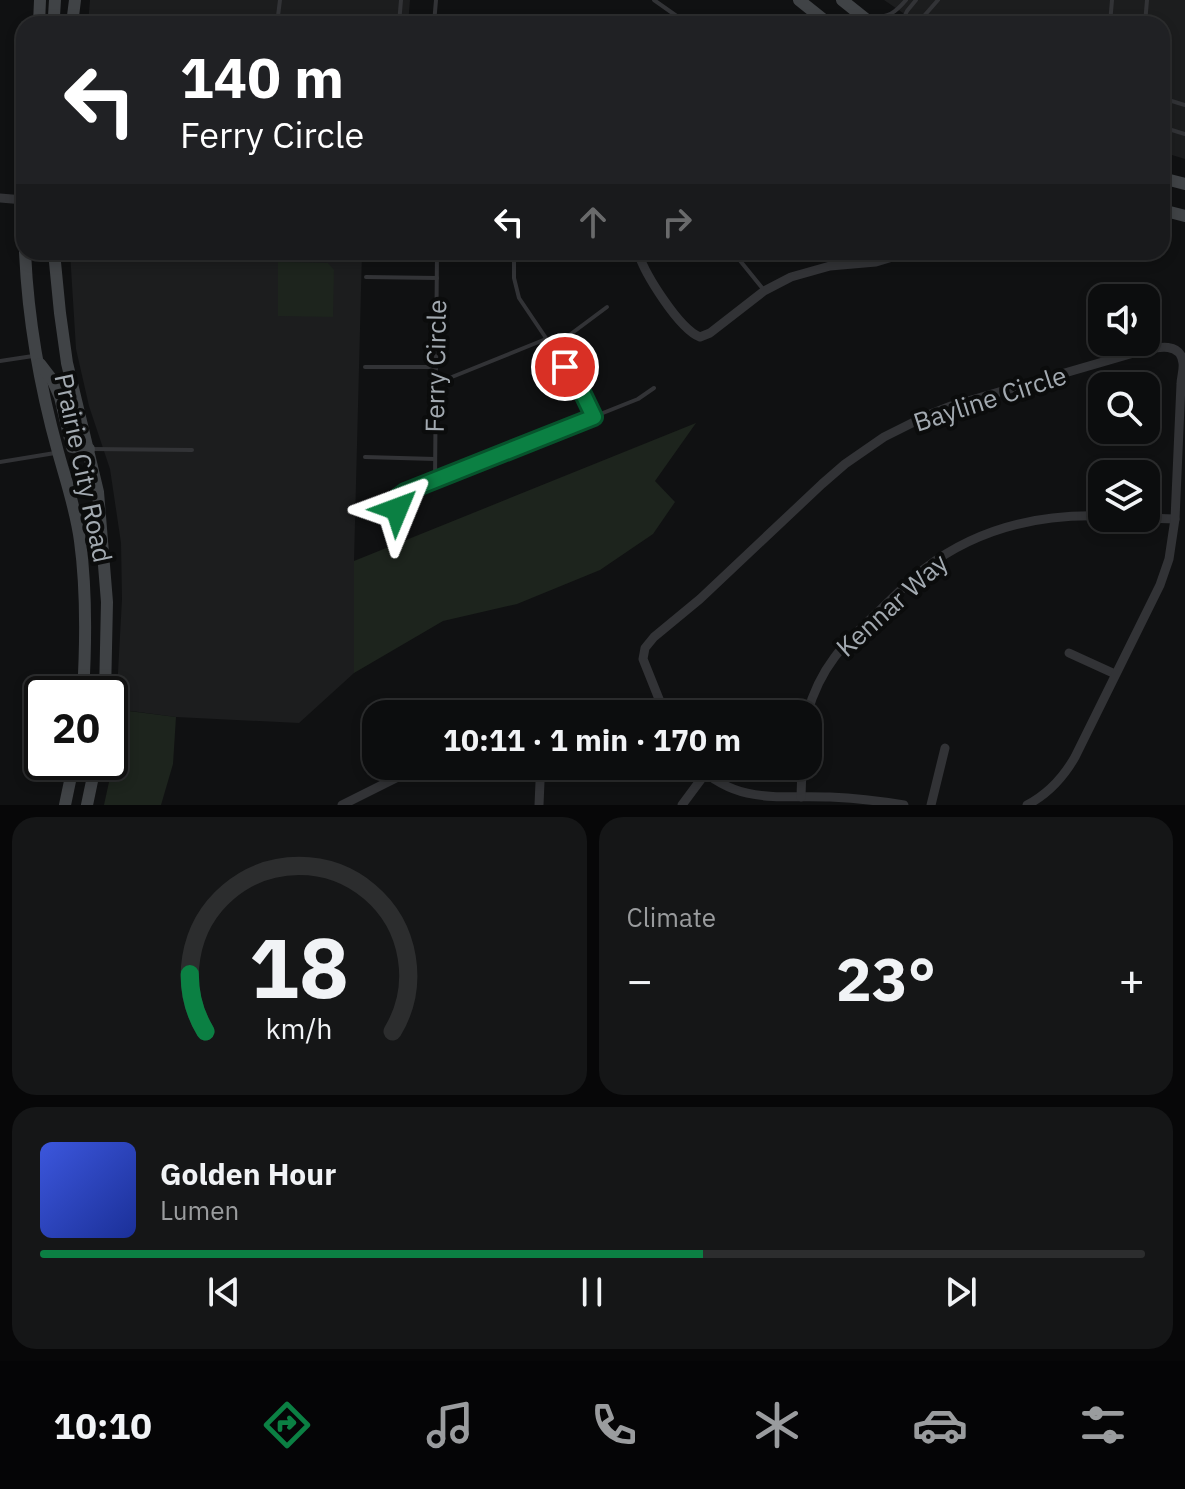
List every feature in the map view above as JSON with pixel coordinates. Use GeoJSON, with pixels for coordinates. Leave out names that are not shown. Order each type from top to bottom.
{"type":"FeatureCollection","features":[{"type":"Feature","properties":{"kind":"main road"},"geometry":{"type":"LineString","coordinates":[[799,0],[819,16]]}},
{"type":"Feature","properties":{"kind":"main road"},"geometry":{"type":"LineString","coordinates":[[842,0],[863,16]]}},
{"type":"Feature","properties":{"kind":"main road","name":"Prairie City Road"},"geometry":{"type":"LineString","coordinates":[[26,260],[37,358],[80,539],[85,586],[84,676]]}},
{"type":"Feature","properties":{"kind":"main road","name":"Prairie City Road"},"geometry":{"type":"LineString","coordinates":[[55,260],[67,363],[98,492],[107,602],[105,676]]}},
{"type":"Feature","properties":{"kind":"main road"},"geometry":{"type":"LineString","coordinates":[[37,358],[60,397],[72,447],[89,449]]}},
{"type":"Feature","properties":{"kind":"main road"},"geometry":{"type":"LineString","coordinates":[[65,805],[70,780]]}},
{"type":"Feature","properties":{"kind":"main road"},"geometry":{"type":"LineString","coordinates":[[87,805],[92,780]]}},
{"type":"Feature","properties":{"kind":"street"},"geometry":{"type":"LineString","coordinates":[[641,260],[648,278],[696,336],[707,335],[764,291],[791,277],[830,266],[883,260]]}},
{"type":"Feature","properties":{"kind":"street","name":"Bayline Circle"},"geometry":{"type":"LineString","coordinates":[[659,700],[643,659],[643,652],[649,643],[845,464],[884,437],[951,406],[1144,350],[1170,347],[1180,354],[1184,364],[1175,519],[1165,572],[1067,771],[1045,794],[1027,805]]}},
{"type":"Feature","properties":{"kind":"street","name":"Kennar Way"},"geometry":{"type":"LineString","coordinates":[[811,700],[823,673],[846,642],[912,580],[947,553],[986,533],[1011,525],[1063,516],[1088,516]]}},
{"type":"Feature","properties":{"kind":"street"},"geometry":{"type":"LineString","coordinates":[[1160,518],[1175,519]]}},
{"type":"Feature","properties":{"kind":"street"},"geometry":{"type":"LineString","coordinates":[[1069,653],[1115,674]]}},
{"type":"Feature","properties":{"kind":"street"},"geometry":{"type":"LineString","coordinates":[[931,805],[945,748]]}},
{"type":"Feature","properties":{"kind":"street"},"geometry":{"type":"LineString","coordinates":[[342,805],[392,780]]}},
{"type":"Feature","properties":{"kind":"street"},"geometry":{"type":"LineString","coordinates":[[539,805],[540,780]]}},
{"type":"Feature","properties":{"kind":"street"},"geometry":{"type":"LineString","coordinates":[[682,805],[701,780]]}},
{"type":"Feature","properties":{"kind":"street"},"geometry":{"type":"LineString","coordinates":[[714,780],[765,798],[876,800],[904,805]]}},
{"type":"Feature","properties":{"kind":"street"},"geometry":{"type":"LineString","coordinates":[[801,797],[802,780]]}},
{"type":"Feature","properties":{"kind":"lane"},"geometry":{"type":"LineString","coordinates":[[654,0],[677,16]]}},
{"type":"Feature","properties":{"kind":"lane"},"geometry":{"type":"LineString","coordinates":[[889,16],[906,0]]}},
{"type":"Feature","properties":{"kind":"lane"},"geometry":{"type":"LineString","coordinates":[[924,16],[938,0]]}},
{"type":"Feature","properties":{"kind":"lane","name":"Ferry Circle"},"geometry":{"type":"LineString","coordinates":[[435,480],[437,260]]}},
{"type":"Feature","properties":{"kind":"lane"},"geometry":{"type":"LineString","coordinates":[[514,260],[517,293],[582,392],[594,417]]}},
{"type":"Feature","properties":{"kind":"lane"},"geometry":{"type":"LineString","coordinates":[[739,260],[764,291]]}},
{"type":"Feature","properties":{"kind":"lane"},"geometry":{"type":"LineString","coordinates":[[829,260],[830,266]]}},
{"type":"Feature","properties":{"kind":"lane"},"geometry":{"type":"LineString","coordinates":[[366,277],[437,278]]}},
{"type":"Feature","properties":{"kind":"lane"},"geometry":{"type":"LineString","coordinates":[[552,348],[607,307]]}},
{"type":"Feature","properties":{"kind":"lane"},"geometry":{"type":"LineString","coordinates":[[436,384],[546,339]]}},
{"type":"Feature","properties":{"kind":"lane"},"geometry":{"type":"LineString","coordinates":[[0,361],[37,358]]}},
{"type":"Feature","properties":{"kind":"lane"},"geometry":{"type":"LineString","coordinates":[[365,367],[436,367]]}},
{"type":"Feature","properties":{"kind":"lane","name":"Ferry Circle"},"geometry":{"type":"LineString","coordinates":[[407,533],[396,507],[397,498],[405,492],[638,399],[654,388]]}},
{"type":"Feature","properties":{"kind":"lane"},"geometry":{"type":"LineString","coordinates":[[89,449],[192,450]]}},
{"type":"Feature","properties":{"kind":"lane"},"geometry":{"type":"LineString","coordinates":[[0,462],[58,452]]}},
{"type":"Feature","properties":{"kind":"lane"},"geometry":{"type":"LineString","coordinates":[[365,457],[435,459]]}},
{"type":"Feature","properties":{"kind":"shaded area"},"geometry":{"type":"Polygon","coordinates":[[[90,0],[410,0],[409,16],[89,16],[90,0]]]}},
{"type":"Feature","properties":{"kind":"shaded area"},"geometry":{"type":"Polygon","coordinates":[[[884,0],[1185,0],[1185,159],[1170,154],[1170,16],[907,16],[884,0]]]}},
{"type":"Feature","properties":{"kind":"shaded area"},"geometry":{"type":"Polygon","coordinates":[[[70,260],[362,260],[354,673],[299,723],[176,717],[128,711],[128,676],[118,676],[121,543],[110,469],[89,406],[76,349],[70,260]]]}},
{"type":"Feature","properties":{"kind":"shaded area"},"geometry":{"type":"Polygon","coordinates":[[[278,262],[328,263],[334,270],[333,317],[278,316],[278,262]]]}},
{"type":"Feature","properties":{"kind":"shaded area"},"geometry":{"type":"Polygon","coordinates":[[[696,423],[655,481],[675,502],[653,534],[600,570],[517,604],[443,621],[354,673],[354,561],[696,423]]]}},
{"type":"Feature","properties":{"kind":"shaded area"},"geometry":{"type":"Polygon","coordinates":[[[128,711],[176,717],[173,764],[161,805],[104,805],[109,780],[128,780],[128,711]]]}},
{"type":"Feature","properties":{"kind":"route"},"geometry":{"type":"LineString","coordinates":[[397,509],[397,498],[405,492],[594,417],[565,367]]}}]}
